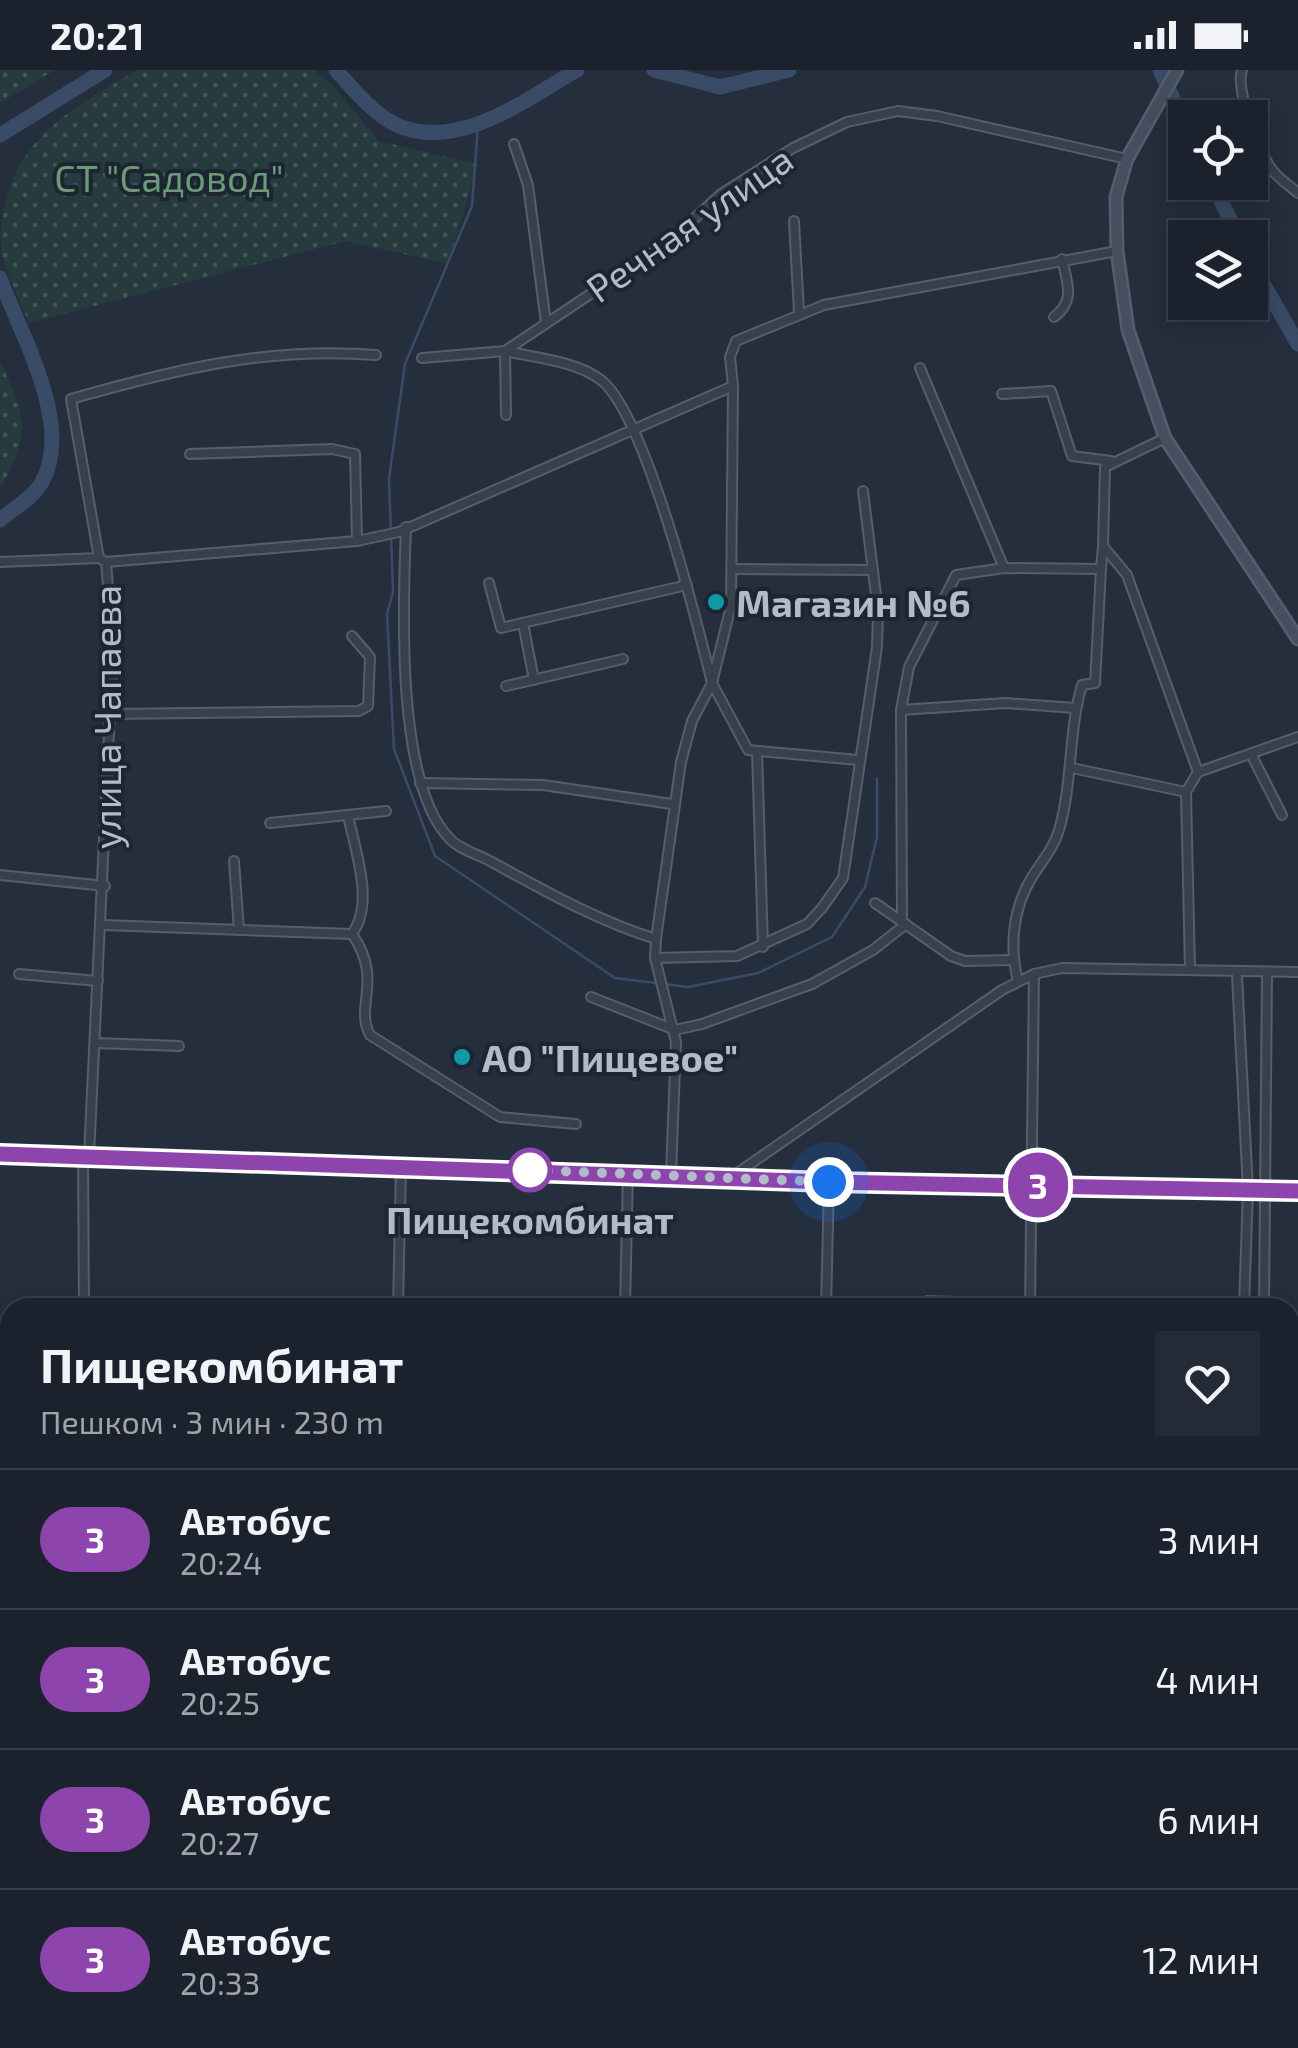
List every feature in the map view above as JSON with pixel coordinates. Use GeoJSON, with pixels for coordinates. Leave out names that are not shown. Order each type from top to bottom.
{"type":"FeatureCollection","features":[{"type":"Feature","properties":{"kind":"main road"},"geometry":{"type":"LineString","coordinates":[[1177,70],[1127,159],[1116,197],[1117,251],[1128,330],[1165,438],[1298,639]]}},
{"type":"Feature","properties":{"kind":"main road"},"geometry":{"type":"LineString","coordinates":[[0,1154],[829,1182],[1298,1191]]}},
{"type":"Feature","properties":{"kind":"street"},"geometry":{"type":"LineString","coordinates":[[1242,70],[1240,92],[1266,158],[1274,172],[1298,192]]}},
{"type":"Feature","properties":{"kind":"street","name":"Речная улица"},"geometry":{"type":"LineString","coordinates":[[505,352],[671,240],[720,194],[793,148],[847,122],[898,111],[937,116],[1127,159]]}},
{"type":"Feature","properties":{"kind":"street","name":"Речная улица"},"geometry":{"type":"LineString","coordinates":[[514,144],[528,185],[546,323]]}},
{"type":"Feature","properties":{"kind":"street"},"geometry":{"type":"LineString","coordinates":[[794,221],[799,312]]}},
{"type":"Feature","properties":{"kind":"street"},"geometry":{"type":"LineString","coordinates":[[671,1174],[674,1030],[655,958],[656,938],[672,804],[692,721],[712,682],[730,606],[730,357],[736,341],[799,312],[1062,258],[1117,251]]}},
{"type":"Feature","properties":{"kind":"street"},"geometry":{"type":"LineString","coordinates":[[1054,316],[1064,309],[1070,294],[1062,258]]}},
{"type":"Feature","properties":{"kind":"street","name":"улица Чапаева"},"geometry":{"type":"LineString","coordinates":[[84,1298],[86,1156],[103,925],[112,615],[71,398],[185,366],[244,356],[335,352],[376,355]]}},
{"type":"Feature","properties":{"kind":"street"},"geometry":{"type":"LineString","coordinates":[[422,358],[505,352],[586,371],[604,382],[635,432],[688,585],[712,682],[740,740],[748,750],[858,760]]}},
{"type":"Feature","properties":{"kind":"street"},"geometry":{"type":"LineString","coordinates":[[505,352],[506,415]]}},
{"type":"Feature","properties":{"kind":"street"},"geometry":{"type":"LineString","coordinates":[[920,368],[1004,568]]}},
{"type":"Feature","properties":{"kind":"street"},"geometry":{"type":"LineString","coordinates":[[0,562],[102,560],[361,540],[402,530],[635,432],[732,386]]}},
{"type":"Feature","properties":{"kind":"street"},"geometry":{"type":"LineString","coordinates":[[1002,394],[1052,391],[1072,456],[1116,462]]}},
{"type":"Feature","properties":{"kind":"street"},"geometry":{"type":"LineString","coordinates":[[1018,981],[1013,960],[1020,901],[1058,832],[1072,768],[1076,708],[1082,685],[1094,684],[1105,466],[1165,438]]}},
{"type":"Feature","properties":{"kind":"street"},"geometry":{"type":"LineString","coordinates":[[190,454],[332,450],[354,454],[361,540]]}},
{"type":"Feature","properties":{"kind":"street"},"geometry":{"type":"LineString","coordinates":[[655,958],[737,956],[763,947],[808,924],[842,878],[876,647],[873,570],[863,490]]}},
{"type":"Feature","properties":{"kind":"street"},"geometry":{"type":"LineString","coordinates":[[402,530],[408,728],[420,783],[450,839],[600,921],[656,938]]}},
{"type":"Feature","properties":{"kind":"street"},"geometry":{"type":"LineString","coordinates":[[1103,546],[1127,576],[1198,772]]}},
{"type":"Feature","properties":{"kind":"street"},"geometry":{"type":"LineString","coordinates":[[591,997],[674,1030],[812,984],[874,950],[904,922],[901,710],[909,667],[956,575],[1004,568],[1100,569]]}},
{"type":"Feature","properties":{"kind":"street"},"geometry":{"type":"LineString","coordinates":[[733,569],[873,570]]}},
{"type":"Feature","properties":{"kind":"street"},"geometry":{"type":"LineString","coordinates":[[489,583],[501,628],[688,585]]}},
{"type":"Feature","properties":{"kind":"street"},"geometry":{"type":"LineString","coordinates":[[523,623],[534,680]]}},
{"type":"Feature","properties":{"kind":"street"},"geometry":{"type":"LineString","coordinates":[[110,714],[359,710],[368,706],[370,657],[352,636]]}},
{"type":"Feature","properties":{"kind":"street"},"geometry":{"type":"LineString","coordinates":[[506,686],[623,658]]}},
{"type":"Feature","properties":{"kind":"street"},"geometry":{"type":"LineString","coordinates":[[901,710],[1005,702],[1076,708]]}},
{"type":"Feature","properties":{"kind":"street"},"geometry":{"type":"LineString","coordinates":[[1190,970],[1186,792],[1198,772],[1298,738]]}},
{"type":"Feature","properties":{"kind":"street"},"geometry":{"type":"LineString","coordinates":[[758,751],[763,947]]}},
{"type":"Feature","properties":{"kind":"street"},"geometry":{"type":"LineString","coordinates":[[1252,756],[1282,815]]}},
{"type":"Feature","properties":{"kind":"street"},"geometry":{"type":"LineString","coordinates":[[1072,768],[1186,792]]}},
{"type":"Feature","properties":{"kind":"street"},"geometry":{"type":"LineString","coordinates":[[420,783],[543,785],[672,804]]}},
{"type":"Feature","properties":{"kind":"street"},"geometry":{"type":"LineString","coordinates":[[270,823],[386,811]]}},
{"type":"Feature","properties":{"kind":"street"},"geometry":{"type":"LineString","coordinates":[[348,815],[363,900],[362,920],[352,934]]}},
{"type":"Feature","properties":{"kind":"street"},"geometry":{"type":"LineString","coordinates":[[234,861],[239,930]]}},
{"type":"Feature","properties":{"kind":"street"},"geometry":{"type":"LineString","coordinates":[[0,875],[104,886]]}},
{"type":"Feature","properties":{"kind":"street"},"geometry":{"type":"LineString","coordinates":[[874,903],[965,961],[1013,960]]}},
{"type":"Feature","properties":{"kind":"street"},"geometry":{"type":"LineString","coordinates":[[103,925],[352,934]]}},
{"type":"Feature","properties":{"kind":"street"},"geometry":{"type":"LineString","coordinates":[[352,934],[370,970],[366,1020],[370,1035],[500,1117],[576,1124]]}},
{"type":"Feature","properties":{"kind":"street"},"geometry":{"type":"LineString","coordinates":[[733,1176],[1018,981],[1034,974],[1062,968],[1238,974],[1298,972]]}},
{"type":"Feature","properties":{"kind":"street"},"geometry":{"type":"LineString","coordinates":[[1264,1298],[1267,973]]}},
{"type":"Feature","properties":{"kind":"street"},"geometry":{"type":"LineString","coordinates":[[18,974],[98,982]]}},
{"type":"Feature","properties":{"kind":"street"},"geometry":{"type":"LineString","coordinates":[[1030,1298],[1034,974]]}},
{"type":"Feature","properties":{"kind":"street"},"geometry":{"type":"LineString","coordinates":[[1238,974],[1248,1190],[1244,1298]]}},
{"type":"Feature","properties":{"kind":"street"},"geometry":{"type":"LineString","coordinates":[[94,1043],[180,1046]]}},
{"type":"Feature","properties":{"kind":"street"},"geometry":{"type":"LineString","coordinates":[[398,1298],[401,1166]]}},
{"type":"Feature","properties":{"kind":"street"},"geometry":{"type":"LineString","coordinates":[[624,1298],[628,1173]]}},
{"type":"Feature","properties":{"kind":"street"},"geometry":{"type":"LineString","coordinates":[[826,1298],[829,1182]]}},
{"type":"Feature","properties":{"kind":"green space"},"geometry":{"type":"Polygon","coordinates":[[[0,70],[55,70],[0,103],[0,70]]]}},
{"type":"Feature","properties":{"kind":"green space","name":"СТ \"Садовод\""},"geometry":{"type":"Polygon","coordinates":[[[136,70],[314,70],[336,89],[379,141],[477,164],[449,264],[346,241],[29,323],[1,251],[3,214],[11,184],[40,138],[83,103],[136,70]]]}},
{"type":"Feature","properties":{"kind":"green space"},"geometry":{"type":"Polygon","coordinates":[[[0,362],[16,396],[22,425],[17,453],[0,489],[0,362]]]}},
{"type":"Feature","properties":{"kind":"waterway"},"geometry":{"type":"LineString","coordinates":[[0,135],[105,70]]}},
{"type":"Feature","properties":{"kind":"waterway"},"geometry":{"type":"LineString","coordinates":[[336,70],[381,116],[422,132],[445,132],[492,118],[577,70]]}},
{"type":"Feature","properties":{"kind":"waterway"},"geometry":{"type":"LineString","coordinates":[[654,70],[720,87],[789,70]]}},
{"type":"Feature","properties":{"kind":"waterway"},"geometry":{"type":"LineString","coordinates":[[1160,70],[1174,100]]}},
{"type":"Feature","properties":{"kind":"waterway"},"geometry":{"type":"LineString","coordinates":[[478,125],[472,206],[405,364],[389,479],[393,592],[387,614],[394,749],[435,856],[615,978],[688,987],[758,973],[832,937],[865,887],[877,837],[877,778]]}},
{"type":"Feature","properties":{"kind":"waterway"},"geometry":{"type":"LineString","coordinates":[[1221,200],[1230,220]]}},
{"type":"Feature","properties":{"kind":"waterway"},"geometry":{"type":"LineString","coordinates":[[0,278],[41,381],[52,436],[50,461],[41,484],[0,520]]}},
{"type":"Feature","properties":{"kind":"waterway"},"geometry":{"type":"LineString","coordinates":[[1268,292],[1298,344]]}},
{"type":"Feature","properties":{"kind":"bus line","name":"3"},"geometry":{"type":"LineString","coordinates":[[0,1154],[829,1182],[1298,1191]]}},
{"type":"Feature","properties":{"kind":"place","name":"Магазин №6"},"geometry":{"type":"Point","coordinates":[716,602]}},
{"type":"Feature","properties":{"kind":"place","name":"АО \"Пищевое\""},"geometry":{"type":"Point","coordinates":[462,1057]}},
{"type":"Feature","properties":{"kind":"place","name":"Пищекомбинат"},"geometry":{"type":"Point","coordinates":[530,1170]}},
{"type":"Feature","properties":{"kind":"route"},"geometry":{"type":"LineString","coordinates":[[530,1170],[829,1182]]}}]}
